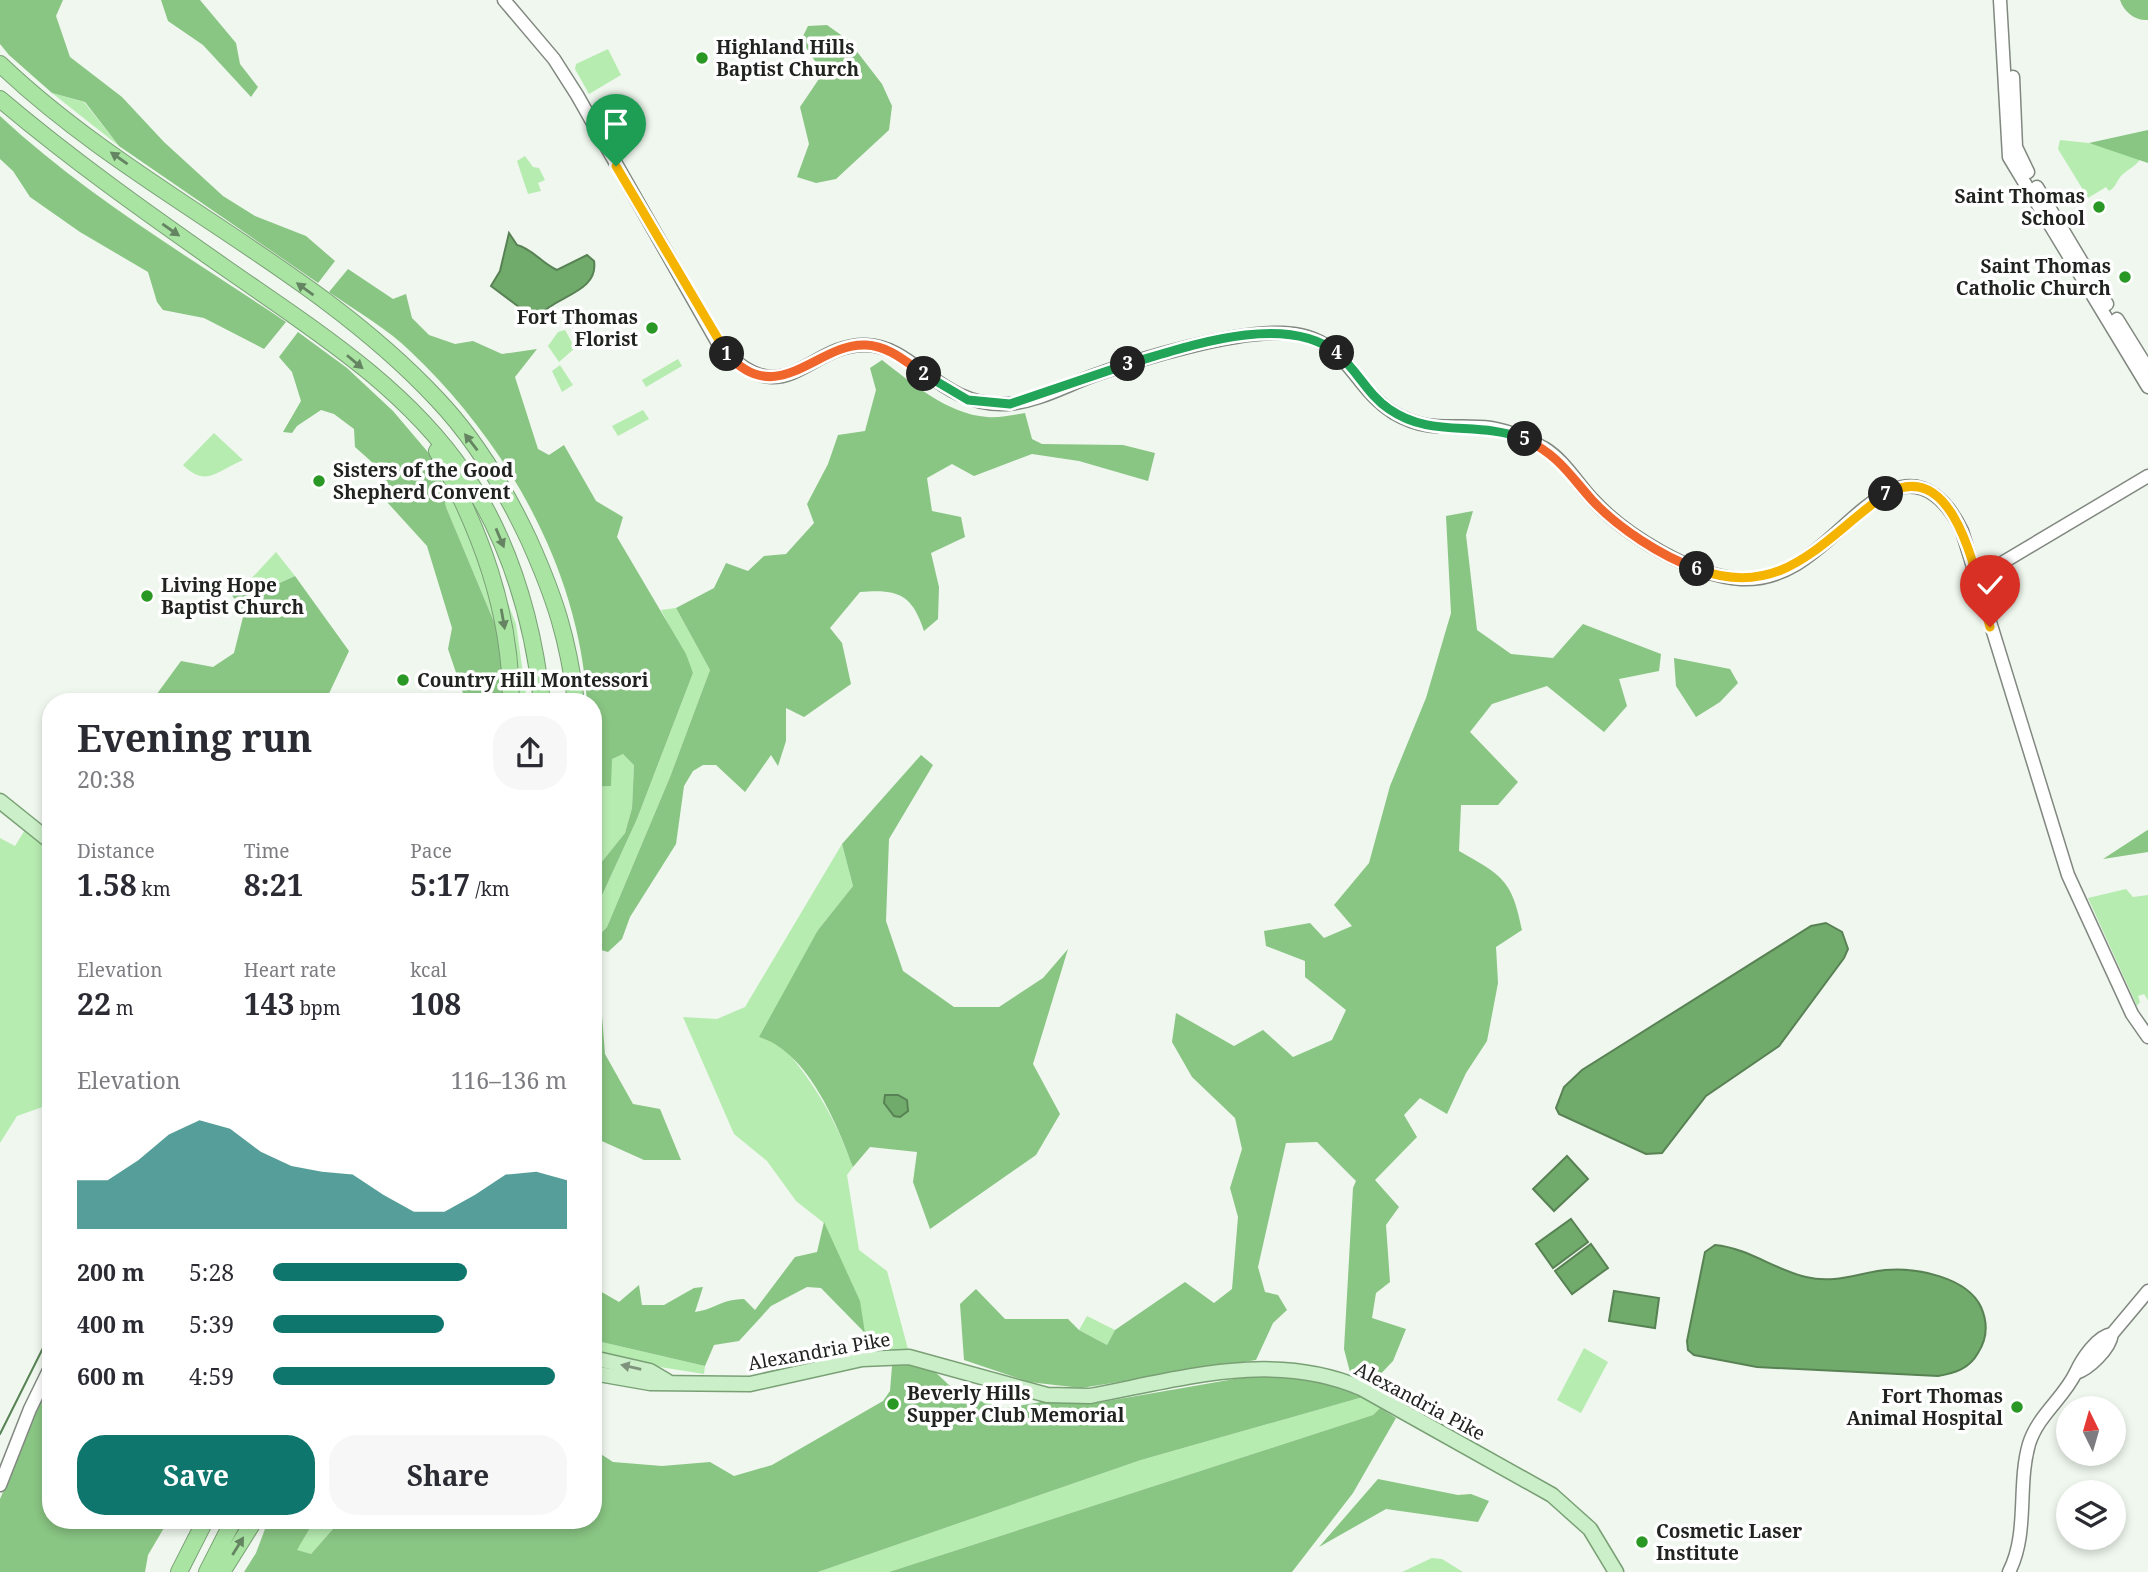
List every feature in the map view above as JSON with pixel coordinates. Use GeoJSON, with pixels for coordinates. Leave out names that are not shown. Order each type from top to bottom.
{"type":"FeatureCollection","features":[{"type":"Feature","properties":{"kind":"highway"},"geometry":{"type":"LineString","coordinates":[[0,64],[22,85],[103,146],[362,331],[439,401],[476,448],[504,490],[530,543],[558,607],[569,648],[575,693]]}},
{"type":"Feature","properties":{"kind":"highway"},"geometry":{"type":"LineString","coordinates":[[0,99],[89,173],[342,351],[421,421],[464,473],[492,519],[525,607],[540,693]]}},
{"type":"Feature","properties":{"kind":"highway"},"geometry":{"type":"LineString","coordinates":[[421,421],[474,522],[493,575],[507,638],[510,693]]}},
{"type":"Feature","properties":{"kind":"highway"},"geometry":{"type":"LineString","coordinates":[[530,543],[557,634],[565,693]]}},
{"type":"Feature","properties":{"kind":"highway"},"geometry":{"type":"LineString","coordinates":[[173,1572],[190,1529]]}},
{"type":"Feature","properties":{"kind":"highway"},"geometry":{"type":"LineString","coordinates":[[179,1572],[201,1529]]}},
{"type":"Feature","properties":{"kind":"highway"},"geometry":{"type":"LineString","coordinates":[[207,1572],[229,1529]]}},
{"type":"Feature","properties":{"kind":"highway"},"geometry":{"type":"LineString","coordinates":[[222,1572],[249,1529]]}},
{"type":"Feature","properties":{"kind":"main road"},"geometry":{"type":"LineString","coordinates":[[504,0],[554,59],[719,345],[733,361],[751,371],[783,376],[800,371],[844,349],[874,346],[890,351],[955,394],[988,404],[1010,404],[1163,355],[1252,333],[1286,333],[1311,338],[1331,349],[1349,364],[1377,400],[1407,420],[1433,428],[1490,428],[1524,438],[1557,458],[1592,500],[1617,521],[1686,565],[1716,576],[1745,579],[1766,577],[1788,569],[1887,493],[1910,486],[1932,492],[1951,510],[1962,531],[2068,875],[2132,1014],[2148,1037]]}},
{"type":"Feature","properties":{"kind":"main road"},"geometry":{"type":"LineString","coordinates":[[2000,0],[2010,157],[2148,387]]}},
{"type":"Feature","properties":{"kind":"main road"},"geometry":{"type":"LineString","coordinates":[[2008,0],[2018,154],[2148,369]]}},
{"type":"Feature","properties":{"kind":"main road"},"geometry":{"type":"LineString","coordinates":[[1975,579],[2148,476]]}},
{"type":"Feature","properties":{"kind":"main road"},"geometry":{"type":"LineString","coordinates":[[0,801],[42,835]]}},
{"type":"Feature","properties":{"kind":"main road"},"geometry":{"type":"LineString","coordinates":[[2011,1568],[2018,1549],[2030,1443],[2043,1415],[2076,1373],[2085,1370],[2111,1341],[2112,1334],[2148,1291]]}},
{"type":"Feature","properties":{"kind":"main road","name":"Alexandria Pike"},"geometry":{"type":"LineString","coordinates":[[602,1375],[650,1383],[765,1382],[862,1359],[909,1357],[1047,1395],[1066,1397],[1090,1396],[1242,1369],[1303,1370],[1329,1375],[1361,1388],[1552,1495],[1590,1529],[1616,1572]]}},
{"type":"Feature","properties":{"kind":"main road","name":"Alexandria Pike"},"geometry":{"type":"LineString","coordinates":[[602,1360],[650,1371],[667,1381]]}},
{"type":"Feature","properties":{"kind":"main road"},"geometry":{"type":"LineString","coordinates":[[0,1485],[42,1384]]}},
{"type":"Feature","properties":{"kind":"shaded area"},"geometry":{"type":"Polygon","coordinates":[[[0,0],[63,0],[56,16],[70,57],[122,97],[164,142],[223,196],[255,216],[306,236],[335,261],[318,283],[119,146],[85,102],[52,93],[9,55],[0,44],[0,0]]]}},
{"type":"Feature","properties":{"kind":"shaded area"},"geometry":{"type":"Polygon","coordinates":[[[161,0],[200,0],[236,43],[240,64],[258,87],[251,97],[203,45],[168,21],[161,0]]]}},
{"type":"Feature","properties":{"kind":"shaded area"},"geometry":{"type":"Polygon","coordinates":[[[2120,0],[2148,0],[2148,20],[2131,15],[2120,0]]]}},
{"type":"Feature","properties":{"kind":"shaded area"},"geometry":{"type":"Polygon","coordinates":[[[827,25],[848,40],[882,84],[892,106],[889,130],[836,179],[816,183],[797,177],[809,144],[800,107],[823,73],[801,40],[808,26],[827,25]]]}},
{"type":"Feature","properties":{"kind":"shaded area"},"geometry":{"type":"Polygon","coordinates":[[[608,49],[621,75],[589,94],[575,69],[576,64],[608,49]]]}},
{"type":"Feature","properties":{"kind":"shaded area"},"geometry":{"type":"Polygon","coordinates":[[[52,93],[84,102],[119,146],[52,93]]]}},
{"type":"Feature","properties":{"kind":"shaded area"},"geometry":{"type":"Polygon","coordinates":[[[0,116],[67,173],[103,199],[286,322],[264,349],[204,318],[163,310],[157,302],[148,272],[80,232],[30,197],[13,171],[0,159],[0,116]]]}},
{"type":"Feature","properties":{"kind":"shaded area"},"geometry":{"type":"Polygon","coordinates":[[[2148,130],[2148,163],[2089,143],[2148,130]]]}},
{"type":"Feature","properties":{"kind":"shaded area"},"geometry":{"type":"Polygon","coordinates":[[[2060,140],[2089,143],[2141,158],[2121,176],[2112,189],[2109,191],[2106,187],[2088,198],[2058,149],[2060,140]]]}},
{"type":"Feature","properties":{"kind":"shaded area"},"geometry":{"type":"Polygon","coordinates":[[[525,156],[533,167],[539,168],[545,180],[538,183],[541,191],[528,194],[517,161],[525,156]]]}},
{"type":"Feature","properties":{"kind":"shaded area"},"geometry":{"type":"Polygon","coordinates":[[[509,233],[517,245],[557,270],[587,255],[594,261],[590,280],[540,315],[531,316],[491,286],[500,271],[509,233]]]}},
{"type":"Feature","properties":{"kind":"shaded area"},"geometry":{"type":"Polygon","coordinates":[[[348,269],[393,299],[406,294],[412,318],[429,335],[455,344],[473,341],[502,354],[537,349],[515,377],[538,449],[549,455],[564,445],[596,501],[623,517],[617,537],[686,654],[693,673],[637,819],[602,895],[602,862],[625,833],[632,808],[634,765],[623,754],[612,759],[611,786],[602,786],[602,693],[586,693],[581,653],[570,604],[553,557],[532,511],[507,468],[478,426],[446,388],[392,336],[329,292],[348,269]]]}},
{"type":"Feature","properties":{"kind":"shaded area"},"geometry":{"type":"Polygon","coordinates":[[[565,330],[575,348],[559,362],[548,346],[558,332],[565,330]]]}},
{"type":"Feature","properties":{"kind":"shaded area"},"geometry":{"type":"Polygon","coordinates":[[[298,332],[347,368],[393,411],[438,464],[446,507],[502,641],[505,693],[463,693],[448,649],[452,628],[427,546],[387,502],[383,472],[355,447],[354,429],[334,414],[321,410],[297,426],[292,433],[283,432],[301,401],[292,372],[279,357],[298,332]]]}},
{"type":"Feature","properties":{"kind":"shaded area"},"geometry":{"type":"Polygon","coordinates":[[[678,359],[682,366],[646,387],[642,380],[678,359]]]}},
{"type":"Feature","properties":{"kind":"shaded area"},"geometry":{"type":"Polygon","coordinates":[[[882,360],[944,404],[972,415],[1001,417],[1025,413],[1032,439],[1042,444],[1123,445],[1155,453],[1148,481],[1079,461],[1032,454],[974,476],[952,464],[927,478],[932,511],[961,517],[965,537],[931,553],[939,587],[938,619],[924,631],[914,609],[902,596],[884,592],[860,592],[830,628],[842,643],[851,684],[804,717],[786,708],[786,741],[778,766],[771,755],[745,792],[716,765],[703,765],[693,771],[684,786],[676,844],[630,917],[622,939],[608,952],[602,950],[602,932],[607,927],[670,777],[710,670],[676,608],[714,588],[726,563],[748,571],[764,556],[786,554],[814,523],[807,504],[828,464],[838,435],[865,431],[876,390],[870,368],[882,360]]]}},
{"type":"Feature","properties":{"kind":"shaded area"},"geometry":{"type":"Polygon","coordinates":[[[560,365],[573,385],[562,392],[552,371],[560,365]]]}},
{"type":"Feature","properties":{"kind":"shaded area"},"geometry":{"type":"Polygon","coordinates":[[[643,410],[649,419],[618,436],[612,426],[643,410]]]}},
{"type":"Feature","properties":{"kind":"shaded area"},"geometry":{"type":"Polygon","coordinates":[[[214,433],[243,460],[212,475],[191,472],[183,465],[214,433]]]}},
{"type":"Feature","properties":{"kind":"shaded area"},"geometry":{"type":"Polygon","coordinates":[[[440,474],[480,555],[502,641],[446,507],[440,474]]]}},
{"type":"Feature","properties":{"kind":"shaded area"},"geometry":{"type":"Polygon","coordinates":[[[1473,511],[1466,535],[1477,630],[1511,654],[1553,658],[1583,624],[1661,654],[1659,671],[1619,679],[1627,706],[1604,732],[1547,686],[1492,704],[1470,732],[1518,782],[1498,805],[1461,805],[1459,851],[1503,881],[1514,900],[1522,930],[1496,947],[1498,983],[1487,1041],[1466,1073],[1447,1114],[1420,1098],[1404,1115],[1417,1137],[1375,1180],[1399,1207],[1386,1225],[1390,1282],[1376,1293],[1372,1318],[1406,1329],[1393,1361],[1371,1384],[1351,1376],[1344,1349],[1353,1188],[1356,1181],[1317,1142],[1286,1143],[1258,1267],[1265,1292],[1278,1295],[1287,1310],[1273,1323],[1256,1360],[1081,1388],[1029,1382],[964,1360],[960,1304],[976,1289],[1005,1319],[1068,1319],[1079,1330],[1107,1345],[1115,1330],[1185,1282],[1214,1303],[1232,1289],[1238,1217],[1230,1188],[1242,1149],[1235,1118],[1192,1077],[1172,1042],[1176,1013],[1234,1046],[1263,1030],[1293,1057],[1332,1040],[1346,1010],[1305,977],[1305,961],[1266,946],[1264,931],[1310,923],[1324,938],[1352,926],[1334,905],[1369,863],[1390,786],[1426,698],[1451,613],[1446,516],[1473,511]]]}},
{"type":"Feature","properties":{"kind":"shaded area"},"geometry":{"type":"Polygon","coordinates":[[[276,552],[295,576],[267,588],[250,580],[276,552]]]}},
{"type":"Feature","properties":{"kind":"shaded area"},"geometry":{"type":"Polygon","coordinates":[[[295,576],[349,651],[329,693],[158,693],[181,661],[213,667],[234,653],[244,613],[229,591],[250,580],[268,588],[295,576]]]}},
{"type":"Feature","properties":{"kind":"shaded area"},"geometry":{"type":"Polygon","coordinates":[[[507,601],[516,624],[526,693],[517,693],[507,601]]]}},
{"type":"Feature","properties":{"kind":"shaded area"},"geometry":{"type":"Polygon","coordinates":[[[676,608],[710,670],[670,777],[607,927],[602,932],[602,895],[637,819],[693,673],[661,610],[676,608]]]}},
{"type":"Feature","properties":{"kind":"shaded area"},"geometry":{"type":"Polygon","coordinates":[[[1674,658],[1730,669],[1738,683],[1720,702],[1696,717],[1676,686],[1674,658]]]}},
{"type":"Feature","properties":{"kind":"shaded area"},"geometry":{"type":"Polygon","coordinates":[[[623,754],[634,764],[632,808],[625,833],[602,863],[602,786],[611,786],[611,759],[623,754]]]}},
{"type":"Feature","properties":{"kind":"shaded area"},"geometry":{"type":"Polygon","coordinates":[[[921,755],[933,765],[889,839],[886,921],[903,971],[954,1007],[999,1007],[1043,978],[1068,949],[1033,1064],[1060,1114],[1036,1155],[930,1229],[913,1182],[917,1152],[870,1147],[853,1167],[829,1110],[806,1073],[792,1057],[759,1037],[818,930],[853,886],[842,844],[921,755]]]}},
{"type":"Feature","properties":{"kind":"shaded area"},"geometry":{"type":"Polygon","coordinates":[[[28,825],[42,835],[42,1107],[17,1116],[0,1143],[0,838],[15,846],[28,825]]]}},
{"type":"Feature","properties":{"kind":"shaded area"},"geometry":{"type":"Polygon","coordinates":[[[2148,830],[2148,852],[2103,859],[2146,831],[2148,830]]]}},
{"type":"Feature","properties":{"kind":"shaded area"},"geometry":{"type":"Polygon","coordinates":[[[842,844],[853,886],[818,930],[778,1042],[813,1085],[846,1150],[853,1167],[847,1175],[859,1250],[887,1271],[908,1349],[870,1351],[824,1223],[796,1201],[767,1161],[734,1134],[683,1017],[717,1019],[745,1007],[842,844]]]}},
{"type":"Feature","properties":{"kind":"shaded area"},"geometry":{"type":"Polygon","coordinates":[[[2126,889],[2133,897],[2148,895],[2148,1000],[2144,994],[2138,996],[2140,1002],[2137,1006],[2088,898],[2126,889]]]}},
{"type":"Feature","properties":{"kind":"shaded area"},"geometry":{"type":"Polygon","coordinates":[[[1826,923],[1842,932],[1848,949],[1844,958],[1779,1046],[1706,1096],[1662,1153],[1646,1154],[1559,1114],[1556,1108],[1564,1087],[1582,1070],[1811,926],[1826,923]]]}},
{"type":"Feature","properties":{"kind":"shaded area"},"geometry":{"type":"Polygon","coordinates":[[[602,1016],[605,1054],[633,1104],[660,1109],[681,1160],[644,1160],[602,1141],[602,1016]]]}},
{"type":"Feature","properties":{"kind":"shaded area"},"geometry":{"type":"Polygon","coordinates":[[[885,1095],[898,1095],[907,1100],[908,1111],[900,1117],[894,1116],[884,1103],[885,1095]]]}},
{"type":"Feature","properties":{"kind":"shaded area"},"geometry":{"type":"Polygon","coordinates":[[[1567,1156],[1588,1179],[1554,1211],[1533,1189],[1567,1156]]]}},
{"type":"Feature","properties":{"kind":"shaded area"},"geometry":{"type":"Polygon","coordinates":[[[1571,1219],[1588,1242],[1553,1268],[1536,1244],[1571,1219]]]}},
{"type":"Feature","properties":{"kind":"shaded area"},"geometry":{"type":"Polygon","coordinates":[[[824,1222],[860,1301],[865,1333],[821,1288],[807,1287],[771,1306],[739,1341],[714,1345],[705,1366],[602,1342],[602,1292],[619,1302],[639,1285],[642,1305],[664,1305],[694,1288],[703,1287],[695,1312],[728,1301],[744,1299],[755,1310],[795,1257],[817,1252],[824,1222]]]}},
{"type":"Feature","properties":{"kind":"shaded area"},"geometry":{"type":"Polygon","coordinates":[[[1591,1244],[1608,1268],[1572,1294],[1555,1271],[1591,1244]]]}},
{"type":"Feature","properties":{"kind":"shaded area"},"geometry":{"type":"Polygon","coordinates":[[[1715,1245],[1739,1250],[1795,1274],[1817,1279],[1837,1279],[1897,1269],[1925,1272],[1952,1281],[1964,1288],[1981,1307],[1985,1331],[1981,1348],[1966,1367],[1938,1376],[1757,1367],[1694,1355],[1688,1350],[1687,1341],[1705,1252],[1715,1245]]]}},
{"type":"Feature","properties":{"kind":"shaded area"},"geometry":{"type":"Polygon","coordinates":[[[1614,1291],[1659,1298],[1655,1328],[1609,1321],[1614,1291]]]}},
{"type":"Feature","properties":{"kind":"shaded area"},"geometry":{"type":"Polygon","coordinates":[[[1087,1316],[1115,1330],[1107,1345],[1079,1330],[1087,1316]]]}},
{"type":"Feature","properties":{"kind":"shaded area"},"geometry":{"type":"Polygon","coordinates":[[[602,1342],[705,1366],[704,1374],[641,1364],[602,1354],[602,1342]]]}},
{"type":"Feature","properties":{"kind":"shaded area"},"geometry":{"type":"Polygon","coordinates":[[[1584,1348],[1608,1362],[1581,1413],[1557,1400],[1584,1348]]]}},
{"type":"Feature","properties":{"kind":"shaded area"},"geometry":{"type":"Polygon","coordinates":[[[907,1365],[933,1370],[949,1385],[976,1400],[1005,1408],[1041,1402],[1096,1403],[1246,1377],[1286,1376],[1321,1382],[1363,1397],[1141,1460],[818,1572],[244,1572],[256,1553],[265,1529],[309,1529],[297,1550],[311,1554],[333,1529],[602,1529],[602,1455],[613,1462],[662,1466],[710,1462],[734,1476],[772,1465],[883,1401],[890,1391],[892,1366],[907,1365]]]}},
{"type":"Feature","properties":{"kind":"shaded area"},"geometry":{"type":"Polygon","coordinates":[[[1363,1397],[1380,1408],[1373,1415],[889,1572],[818,1572],[1141,1460],[1363,1397]]]}},
{"type":"Feature","properties":{"kind":"shaded area"},"geometry":{"type":"Polygon","coordinates":[[[42,1399],[42,1529],[163,1529],[148,1555],[145,1572],[0,1572],[0,1499],[42,1399]]]}},
{"type":"Feature","properties":{"kind":"shaded area"},"geometry":{"type":"Polygon","coordinates":[[[1380,1408],[1396,1418],[1353,1493],[1292,1572],[889,1572],[1373,1415],[1380,1408]]]}},
{"type":"Feature","properties":{"kind":"shaded area"},"geometry":{"type":"Polygon","coordinates":[[[1378,1479],[1458,1495],[1471,1494],[1489,1501],[1478,1522],[1386,1509],[1319,1547],[1378,1479]]]}},
{"type":"Feature","properties":{"kind":"shaded area"},"geometry":{"type":"Polygon","coordinates":[[[309,1529],[333,1529],[311,1554],[296,1551],[309,1529]]]}},
{"type":"Feature","properties":{"kind":"shaded area"},"geometry":{"type":"Polygon","coordinates":[[[1432,1558],[1442,1559],[1463,1572],[1402,1572],[1432,1558]]]}},
{"type":"Feature","properties":{"kind":"waterway"},"geometry":{"type":"LineString","coordinates":[[0,1434],[42,1350]]}},
{"type":"Feature","properties":{"kind":"place","name":"Highland Hills Baptist Church"},"geometry":{"type":"Point","coordinates":[702,58]}},
{"type":"Feature","properties":{"kind":"place","name":"Saint Thomas School"},"geometry":{"type":"Point","coordinates":[2099,207]}},
{"type":"Feature","properties":{"kind":"place","name":"Saint Thomas Catholic Church"},"geometry":{"type":"Point","coordinates":[2125,277]}},
{"type":"Feature","properties":{"kind":"place","name":"Fort Thomas Florist"},"geometry":{"type":"Point","coordinates":[652,328]}},
{"type":"Feature","properties":{"kind":"place","name":"Sisters of the Good Shepherd Convent"},"geometry":{"type":"Point","coordinates":[319,481]}},
{"type":"Feature","properties":{"kind":"place","name":"Living Hope Baptist Church"},"geometry":{"type":"Point","coordinates":[147,596]}},
{"type":"Feature","properties":{"kind":"place","name":"Country Hill Montessori"},"geometry":{"type":"Point","coordinates":[403,680]}},
{"type":"Feature","properties":{"kind":"place","name":"Beverly Hills Supper Club Memorial"},"geometry":{"type":"Point","coordinates":[893,1404]}},
{"type":"Feature","properties":{"kind":"place","name":"Fort Thomas Animal Hospital"},"geometry":{"type":"Point","coordinates":[2017,1407]}},
{"type":"Feature","properties":{"kind":"place","name":"Cosmetic Laser Institute"},"geometry":{"type":"Point","coordinates":[1642,1542]}},
{"type":"Feature","properties":{"kind":"route"},"geometry":{"type":"LineString","coordinates":[[616,166],[719,345],[733,361],[758,374],[783,376],[800,371],[844,349],[868,345],[890,351],[968,400],[1010,404],[1110,369],[1252,333],[1299,335],[1311,338],[1335,351],[1349,364],[1377,400],[1407,420],[1433,428],[1490,428],[1524,438],[1544,449],[1574,475],[1592,500],[1606,513],[1686,565],[1718,577],[1766,577],[1788,569],[1814,552],[1887,493],[1910,486],[1932,492],[1939,496],[1956,517],[1990,627]]}}]}
